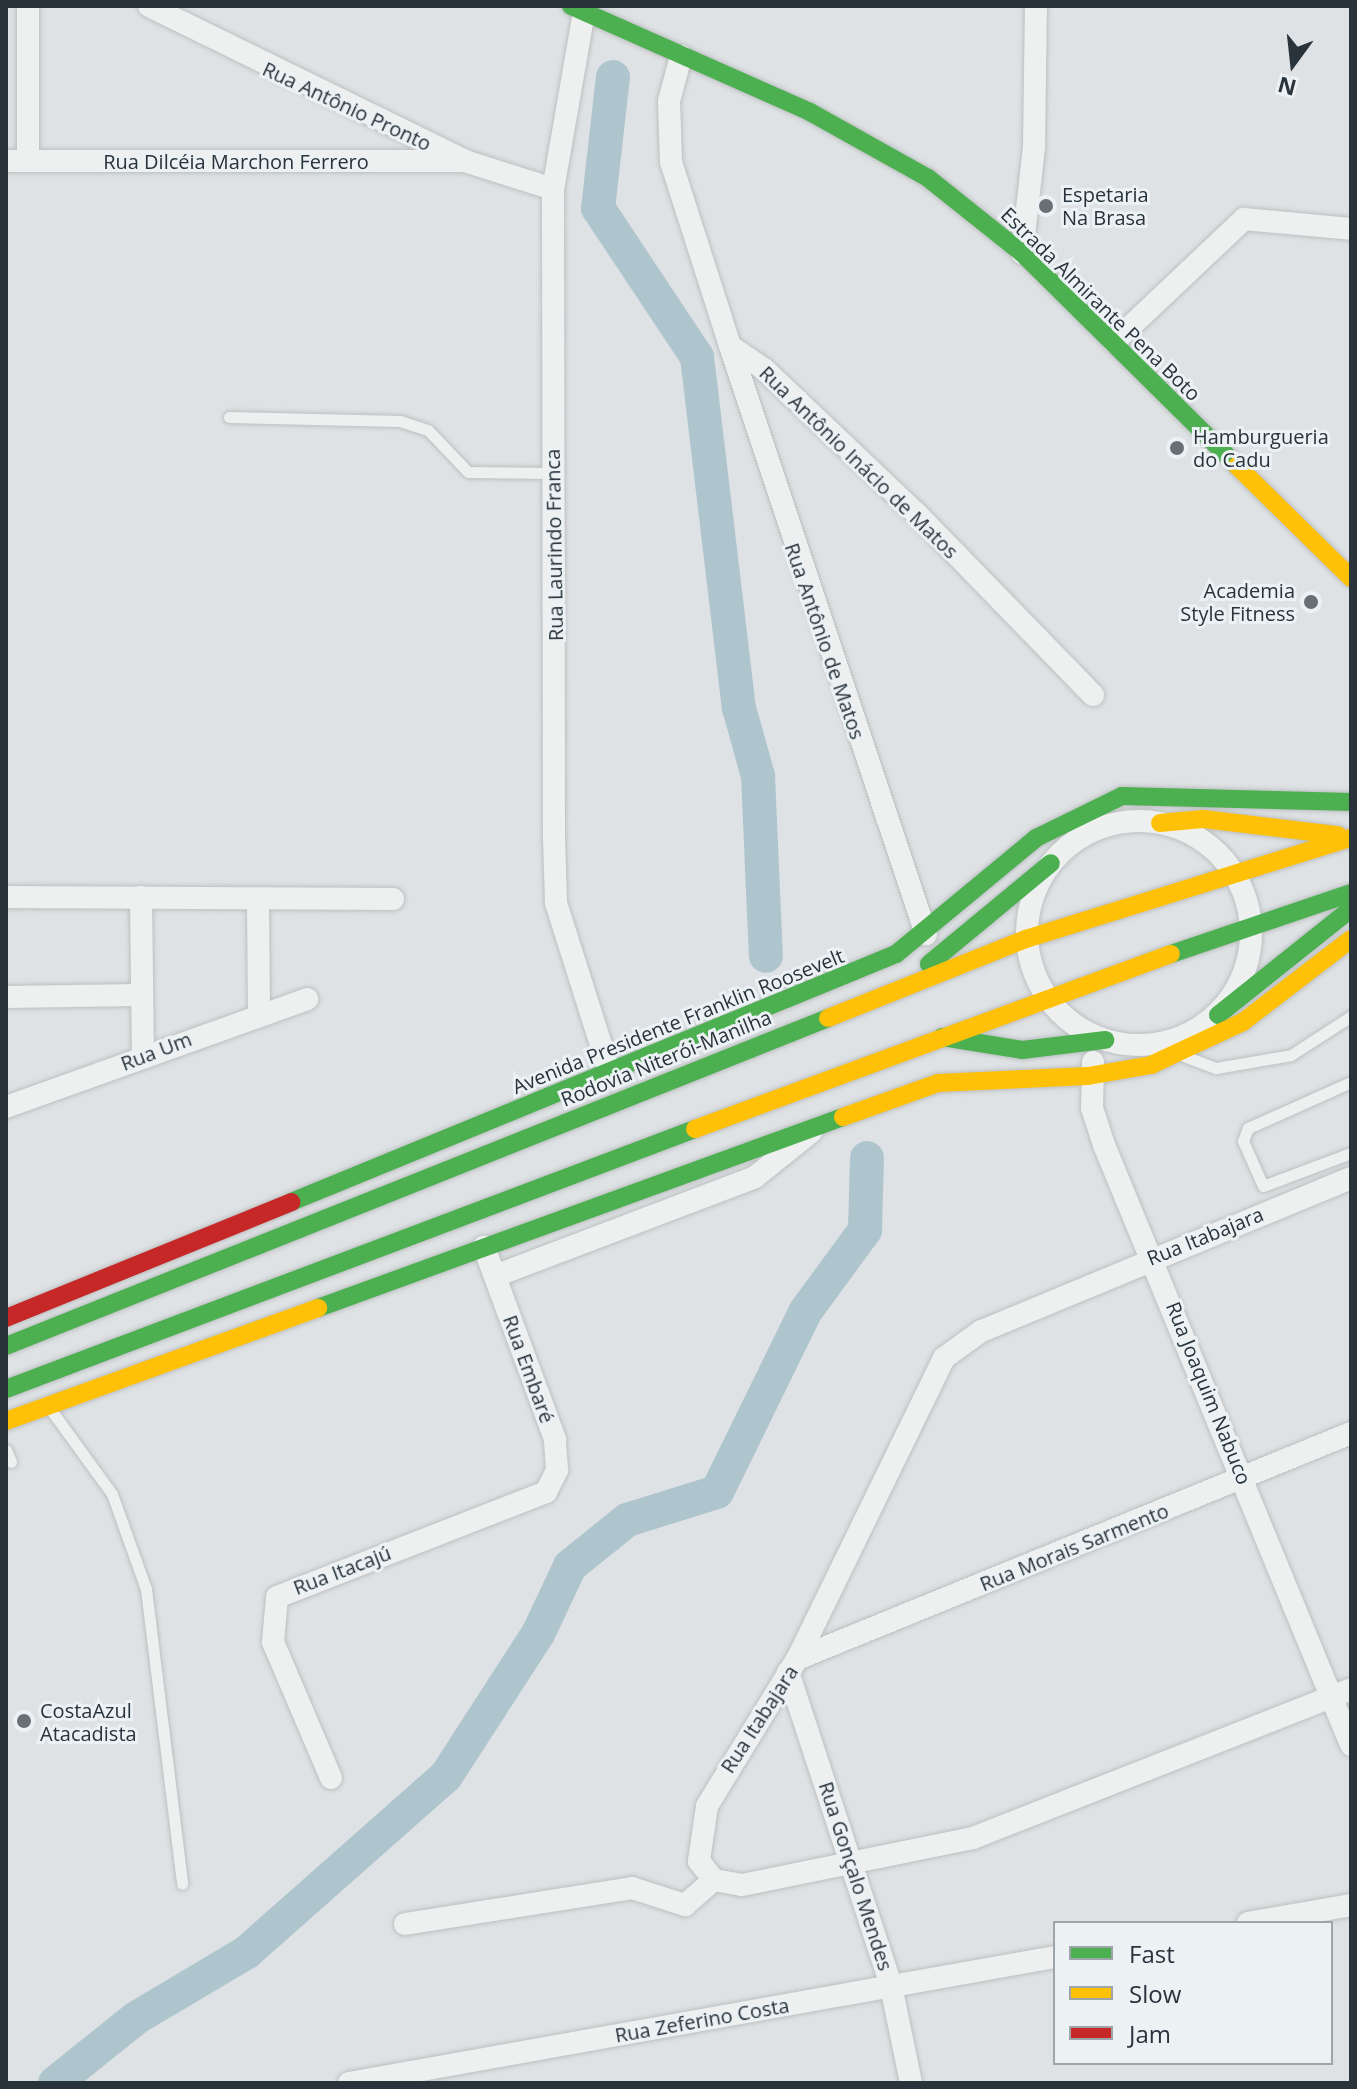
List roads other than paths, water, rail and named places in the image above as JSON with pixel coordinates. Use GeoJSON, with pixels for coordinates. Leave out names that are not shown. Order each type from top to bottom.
{"type":"FeatureCollection","features":[{"type":"Feature","properties":{"kind":"main road","name":"Estrada Almirante Pena Boto"},"geometry":{"type":"LineString","coordinates":[[578,9],[879,147],[1022,253],[1351,578]]}},
{"type":"Feature","properties":{"kind":"main road","name":"Avenida Presidente Franklin Roosevelt"},"geometry":{"type":"LineString","coordinates":[[6,1318],[854,973],[926,934],[1036,838],[1122,796],[1351,802]]}},
{"type":"Feature","properties":{"kind":"main road"},"geometry":{"type":"LineString","coordinates":[[1160,823],[1203,819],[1351,837]]}},
{"type":"Feature","properties":{"kind":"main road","name":"Rodovia Niterói-Manilha"},"geometry":{"type":"LineString","coordinates":[[6,1346],[1026,939],[1351,837]]}},
{"type":"Feature","properties":{"kind":"main road"},"geometry":{"type":"LineString","coordinates":[[895,991],[1051,863]]}},
{"type":"Feature","properties":{"kind":"main road"},"geometry":{"type":"LineString","coordinates":[[6,1389],[1045,997],[1252,923],[1351,893]]}},
{"type":"Feature","properties":{"kind":"main road"},"geometry":{"type":"LineString","coordinates":[[1218,1015],[1351,909]]}},
{"type":"Feature","properties":{"kind":"main road"},"geometry":{"type":"LineString","coordinates":[[6,1421],[818,1125],[969,1077],[1088,1076],[1180,1054],[1243,1022],[1351,939]]}},
{"type":"Feature","properties":{"kind":"main road"},"geometry":{"type":"LineString","coordinates":[[941,1037],[1022,1050],[1105,1040]]}},
{"type":"Feature","properties":{"kind":"street"},"geometry":{"type":"LineString","coordinates":[[17,161],[28,6]]}},
{"type":"Feature","properties":{"kind":"street","name":"Rua Antônio Pronto"},"geometry":{"type":"LineString","coordinates":[[149,6],[465,161],[553,189]]}},
{"type":"Feature","properties":{"kind":"street"},"geometry":{"type":"LineString","coordinates":[[1022,253],[1034,147],[1036,6]]}},
{"type":"Feature","properties":{"kind":"street","name":"Rua Laurindo Franca"},"geometry":{"type":"LineString","coordinates":[[578,9],[553,189],[556,903],[610,1073]]}},
{"type":"Feature","properties":{"kind":"street"},"geometry":{"type":"LineString","coordinates":[[681,56],[669,101],[671,162],[730,346]]}},
{"type":"Feature","properties":{"kind":"street","name":"Rua Dilcéia Marchon Ferrero"},"geometry":{"type":"LineString","coordinates":[[17,161],[465,161]]}},
{"type":"Feature","properties":{"kind":"street"},"geometry":{"type":"LineString","coordinates":[[1114,342],[1244,219],[1351,229]]}},
{"type":"Feature","properties":{"kind":"street","name":"Rua Antônio Inácio de Matos"},"geometry":{"type":"LineString","coordinates":[[730,346],[895,493],[1093,695]]}},
{"type":"Feature","properties":{"kind":"street","name":"Rua Antônio de Matos"},"geometry":{"type":"LineString","coordinates":[[730,346],[926,934]]}},
{"type":"Feature","properties":{"kind":"street"},"geometry":{"type":"LineString","coordinates":[[1121,822],[1122,796]]}},
{"type":"Feature","properties":{"kind":"street"},"geometry":{"type":"LineString","coordinates":[[1121,822],[1160,823],[1202,840],[1234,872],[1252,923],[1249,961],[1218,1015],[1158,1045],[1105,1040],[1068,1021],[1045,997],[1026,939],[1032,899],[1051,863],[1082,836],[1121,822]]}},
{"type":"Feature","properties":{"kind":"street"},"geometry":{"type":"LineString","coordinates":[[6,897],[393,899]]}},
{"type":"Feature","properties":{"kind":"street"},"geometry":{"type":"LineString","coordinates":[[141,897],[139,995],[143,1055]]}},
{"type":"Feature","properties":{"kind":"street"},"geometry":{"type":"LineString","coordinates":[[258,900],[259,1012]]}},
{"type":"Feature","properties":{"kind":"street"},"geometry":{"type":"LineString","coordinates":[[6,997],[139,995]]}},
{"type":"Feature","properties":{"kind":"street","name":"Rua Um"},"geometry":{"type":"LineString","coordinates":[[6,1107],[259,1012],[307,999]]}},
{"type":"Feature","properties":{"kind":"street"},"geometry":{"type":"LineString","coordinates":[[1088,1076],[1105,1040]]}},
{"type":"Feature","properties":{"kind":"street","name":"Rua Joaquim Nabuco"},"geometry":{"type":"LineString","coordinates":[[1088,1076],[1104,1145],[1154,1256],[1244,1478],[1341,1693],[1351,1745]]}},
{"type":"Feature","properties":{"kind":"street"},"geometry":{"type":"LineString","coordinates":[[495,1276],[755,1177],[818,1125]]}},
{"type":"Feature","properties":{"kind":"street","name":"Rua Itabajara"},"geometry":{"type":"LineString","coordinates":[[714,1880],[699,1861],[707,1806],[793,1666],[944,1358],[981,1331],[1154,1256],[1351,1178]]}},
{"type":"Feature","properties":{"kind":"street","name":"Rua Embaré"},"geometry":{"type":"LineString","coordinates":[[484,1247],[555,1439],[557,1470],[546,1492]]}},
{"type":"Feature","properties":{"kind":"street","name":"Rua Morais Sarmento"},"geometry":{"type":"LineString","coordinates":[[793,1666],[1351,1433]]}},
{"type":"Feature","properties":{"kind":"street","name":"Rua Itacajú"},"geometry":{"type":"LineString","coordinates":[[331,1778],[273,1642],[277,1597],[546,1492]]}},
{"type":"Feature","properties":{"kind":"street","name":"Rua Gonçalo Mendes"},"geometry":{"type":"LineString","coordinates":[[793,1666],[891,1986],[911,2083]]}},
{"type":"Feature","properties":{"kind":"street"},"geometry":{"type":"LineString","coordinates":[[405,1924],[632,1888],[685,1905],[714,1880],[742,1885],[854,1867],[1022,1821],[1341,1693]]}},
{"type":"Feature","properties":{"kind":"street"},"geometry":{"type":"LineString","coordinates":[[1259,1921],[1351,1905]]}},
{"type":"Feature","properties":{"kind":"street","name":"Rua Zeferino Costa"},"geometry":{"type":"LineString","coordinates":[[349,2083],[1053,1957]]}},
{"type":"Feature","properties":{"kind":"lane"},"geometry":{"type":"LineString","coordinates":[[229,417],[400,421],[428,430],[468,472],[553,473]]}},
{"type":"Feature","properties":{"kind":"lane"},"geometry":{"type":"LineString","coordinates":[[1180,1054],[1216,1068],[1291,1055],[1351,1016]]}},
{"type":"Feature","properties":{"kind":"lane"},"geometry":{"type":"LineString","coordinates":[[1351,1082],[1248,1128],[1243,1141],[1263,1186],[1351,1153]]}},
{"type":"Feature","properties":{"kind":"lane"},"geometry":{"type":"LineString","coordinates":[[6,1301],[25,1311]]}},
{"type":"Feature","properties":{"kind":"lane"},"geometry":{"type":"LineString","coordinates":[[48,1406],[112,1494],[146,1589],[182,1884]]}},
{"type":"Feature","properties":{"kind":"lane"},"geometry":{"type":"LineString","coordinates":[[6,1450],[11,1462]]}},
{"type":"Feature","properties":{"kind":"waterway"},"geometry":{"type":"LineString","coordinates":[[613,77],[598,208],[697,357],[739,708],[758,776],[766,956]]}},
{"type":"Feature","properties":{"kind":"waterway"},"geometry":{"type":"LineString","coordinates":[[55,2083],[136,2018],[247,1952],[446,1776],[538,1634],[570,1566],[627,1520],[717,1492],[805,1312],[865,1230],[867,1158]]}},
{"type":"Feature","properties":{"kind":"place","name":"Espetaria Na Brasa"},"geometry":{"type":"Point","coordinates":[1046,206]}},
{"type":"Feature","properties":{"kind":"place","name":"Hamburgueria do Cadu"},"geometry":{"type":"Point","coordinates":[1177,448]}},
{"type":"Feature","properties":{"kind":"place","name":"Academia Style Fitness"},"geometry":{"type":"Point","coordinates":[1311,602]}},
{"type":"Feature","properties":{"kind":"place","name":"CostaAzul Atacadista"},"geometry":{"type":"Point","coordinates":[24,1721]}}]}
